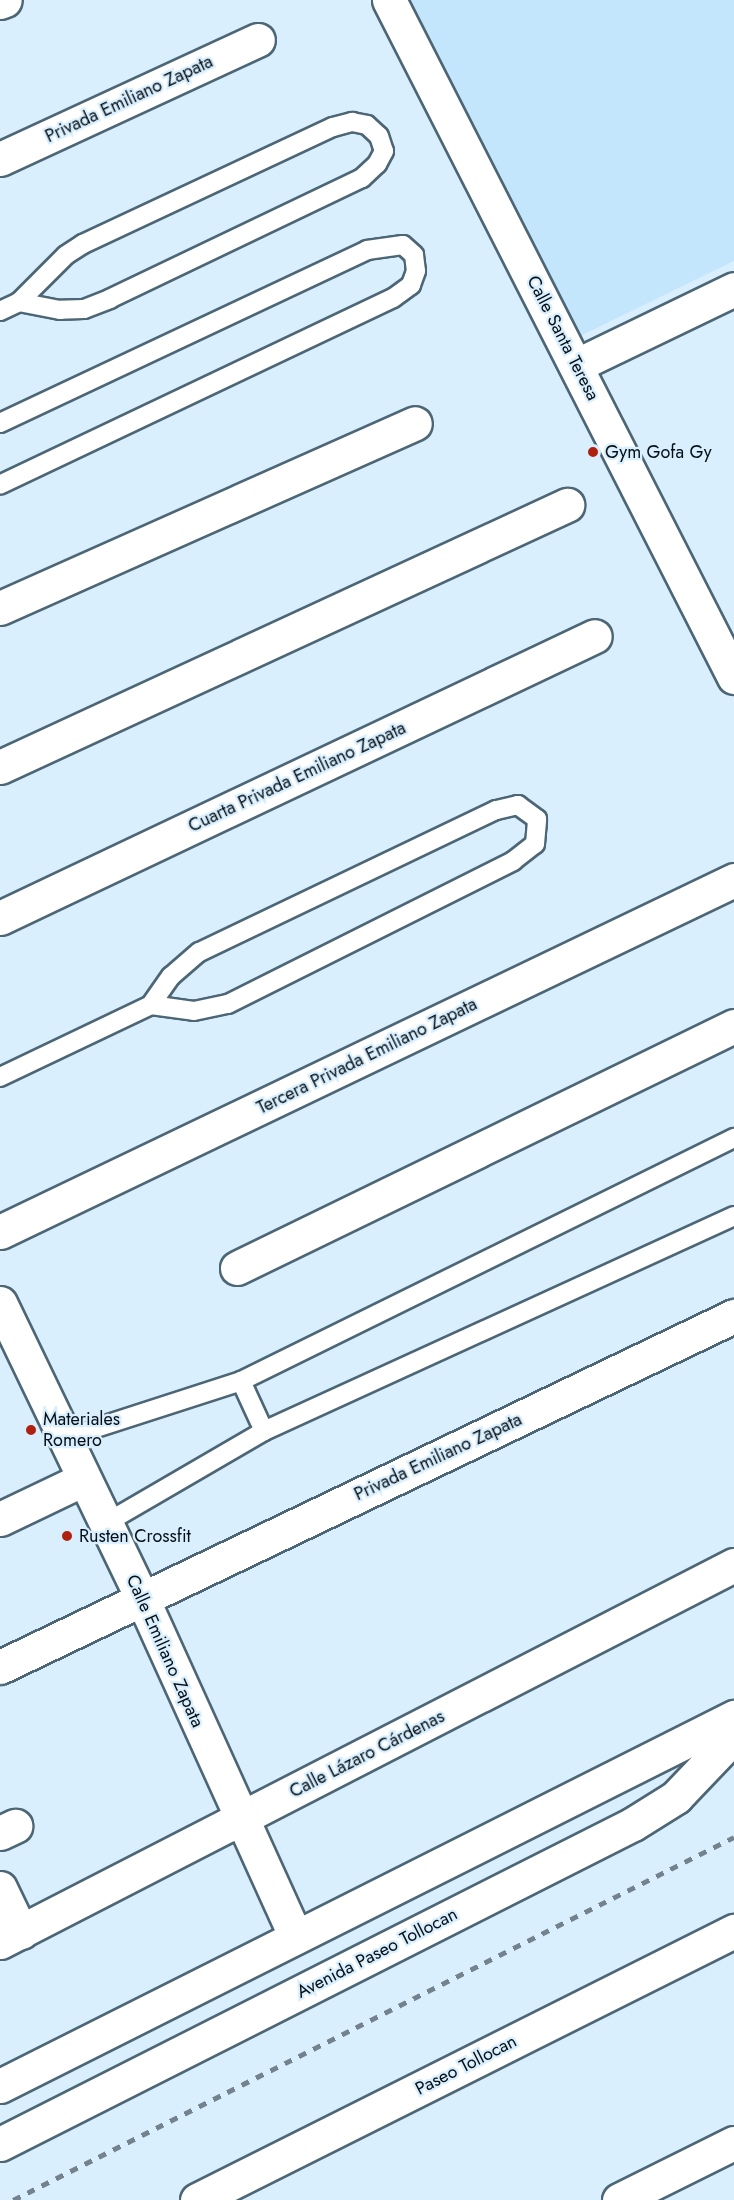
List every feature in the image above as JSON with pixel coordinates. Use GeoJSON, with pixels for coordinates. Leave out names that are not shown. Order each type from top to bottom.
{"type":"FeatureCollection","features":[{"type":"Feature","properties":{"kind":"main road"},"geometry":{"type":"LineString","coordinates":[[0,2],[4,0]]}},
{"type":"Feature","properties":{"kind":"main road","name":"Calle Santa Teresa"},"geometry":{"type":"LineString","coordinates":[[389,0],[734,677]]}},
{"type":"Feature","properties":{"kind":"main road","name":"Privada Emiliano Zapata"},"geometry":{"type":"LineString","coordinates":[[0,159],[258,40]]}},
{"type":"Feature","properties":{"kind":"main road"},"geometry":{"type":"LineString","coordinates":[[577,365],[734,289]]}},
{"type":"Feature","properties":{"kind":"main road"},"geometry":{"type":"LineString","coordinates":[[0,608],[415,423]]}},
{"type":"Feature","properties":{"kind":"main road"},"geometry":{"type":"LineString","coordinates":[[0,767],[567,505]]}},
{"type":"Feature","properties":{"kind":"main road","name":"Cuarta Privada Emiliano Zapata"},"geometry":{"type":"LineString","coordinates":[[0,918],[595,636]]}},
{"type":"Feature","properties":{"kind":"main road","name":"Tercera Privada Emiliano Zapata"},"geometry":{"type":"LineString","coordinates":[[0,1232],[734,880]]}},
{"type":"Feature","properties":{"kind":"main road"},"geometry":{"type":"LineString","coordinates":[[237,1268],[734,1026]]}},
{"type":"Feature","properties":{"kind":"main road","name":"Calle Emiliano Zapata"},"geometry":{"type":"LineString","coordinates":[[0,1303],[13,1364],[64,1438],[106,1523],[296,1937]]}},
{"type":"Feature","properties":{"kind":"main road","name":"Privada Emiliano Zapata"},"geometry":{"type":"LineString","coordinates":[[0,1667],[734,1316]]}},
{"type":"Feature","properties":{"kind":"main road"},"geometry":{"type":"LineString","coordinates":[[0,1519],[84,1479]]}},
{"type":"Feature","properties":{"kind":"main road","name":"Calle Lázaro Cárdenas"},"geometry":{"type":"LineString","coordinates":[[10,1937],[734,1565]]}},
{"type":"Feature","properties":{"kind":"main road"},"geometry":{"type":"LineString","coordinates":[[0,2086],[734,1717]]}},
{"type":"Feature","properties":{"kind":"main road","name":"Avenida Paseo Tollocan"},"geometry":{"type":"LineString","coordinates":[[0,2144],[633,1824],[676,1797],[734,1736]]}},
{"type":"Feature","properties":{"kind":"main road"},"geometry":{"type":"LineString","coordinates":[[0,1888],[10,1937]]}},
{"type":"Feature","properties":{"kind":"main road","name":"Paseo Tollocan"},"geometry":{"type":"LineString","coordinates":[[197,2200],[734,1931]]}},
{"type":"Feature","properties":{"kind":"main road"},"geometry":{"type":"LineString","coordinates":[[619,2200],[734,2143]]}},
{"type":"Feature","properties":{"kind":"lane"},"geometry":{"type":"LineString","coordinates":[[0,310],[19,302],[66,255],[83,244],[333,127],[352,122],[367,125],[379,136],[384,151],[377,164],[362,178],[110,299],[84,309],[60,310],[19,302]]}},
{"type":"Feature","properties":{"kind":"lane"},"geometry":{"type":"LineString","coordinates":[[0,423],[367,250],[403,245],[414,255],[416,271],[411,285],[393,297],[0,485]]}},
{"type":"Feature","properties":{"kind":"lane"},"geometry":{"type":"LineString","coordinates":[[0,1077],[151,1005],[171,976],[199,952],[496,810],[518,805],[537,819],[535,844],[513,861],[228,1004],[194,1011],[151,1005]]}},
{"type":"Feature","properties":{"kind":"lane"},"geometry":{"type":"LineString","coordinates":[[64,1438],[240,1382],[734,1137]]}},
{"type":"Feature","properties":{"kind":"lane"},"geometry":{"type":"LineString","coordinates":[[106,1523],[264,1431],[734,1216]]}},
{"type":"Feature","properties":{"kind":"lane"},"geometry":{"type":"LineString","coordinates":[[240,1382],[264,1431]]}},
{"type":"Feature","properties":{"kind":"shaded area"},"geometry":{"type":"Polygon","coordinates":[[[405,0],[734,0],[734,261],[570,341],[405,0]]]}},
{"type":"Feature","properties":{"kind":"railway"},"geometry":{"type":"LineString","coordinates":[[13,2200],[734,1837]]}},
{"type":"Feature","properties":{"kind":"place","name":"Gym Gofa Gy"},"geometry":{"type":"Point","coordinates":[593,452]}},
{"type":"Feature","properties":{"kind":"place","name":"Materiales Romero"},"geometry":{"type":"Point","coordinates":[31,1430]}},
{"type":"Feature","properties":{"kind":"place","name":"Rusten Crossfit"},"geometry":{"type":"Point","coordinates":[67,1536]}}]}
